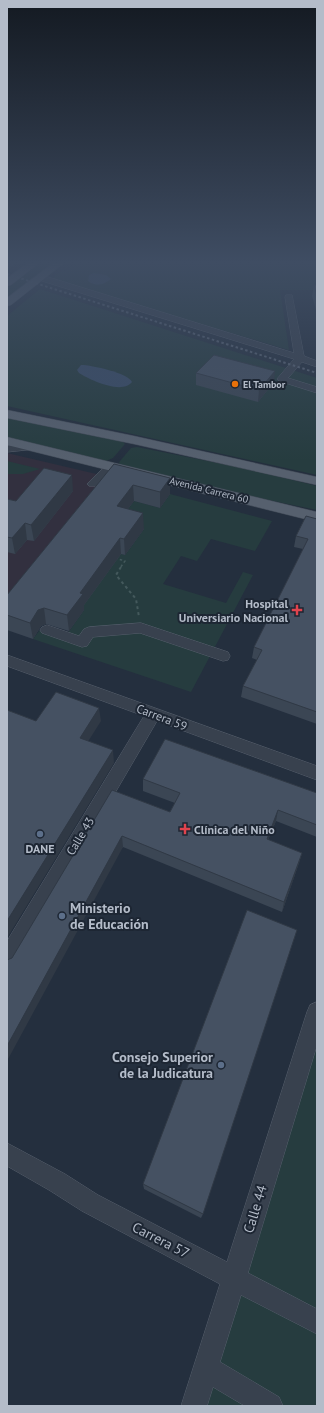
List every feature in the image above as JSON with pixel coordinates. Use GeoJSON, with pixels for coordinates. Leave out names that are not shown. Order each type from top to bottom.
{"type":"FeatureCollection","features":[{"type":"Feature","properties":{"kind":"main road","name":"Avenida Carrera 60"},"geometry":{"type":"LineString","coordinates":[[7,414],[317,517]]}},
{"type":"Feature","properties":{"kind":"main road","name":"Avenida Carrera 60"},"geometry":{"type":"LineString","coordinates":[[7,441],[32,447],[122,453],[317,481]]}},
{"type":"Feature","properties":{"kind":"street"},"geometry":{"type":"LineString","coordinates":[[207,329],[317,364]]}},
{"type":"Feature","properties":{"kind":"street"},"geometry":{"type":"LineString","coordinates":[[295,329],[300,358]]}},
{"type":"Feature","properties":{"kind":"street"},"geometry":{"type":"LineString","coordinates":[[300,358],[282,379],[317,390]]}},
{"type":"Feature","properties":{"kind":"street"},"geometry":{"type":"LineString","coordinates":[[7,449],[32,447]]}},
{"type":"Feature","properties":{"kind":"street"},"geometry":{"type":"LineString","coordinates":[[93,484],[122,453]]}},
{"type":"Feature","properties":{"kind":"street"},"geometry":{"type":"LineString","coordinates":[[47,630],[82,642],[89,632],[141,628],[223,656]]}},
{"type":"Feature","properties":{"kind":"street","name":"Carrera 59"},"geometry":{"type":"LineString","coordinates":[[7,660],[317,773]]}},
{"type":"Feature","properties":{"kind":"street","name":"Calle 43"},"geometry":{"type":"LineString","coordinates":[[7,959],[154,713]]}},
{"type":"Feature","properties":{"kind":"street","name":"Calle 44"},"geometry":{"type":"LineString","coordinates":[[194,1406],[317,1012]]}},
{"type":"Feature","properties":{"kind":"street","name":"Carrera 57"},"geometry":{"type":"LineString","coordinates":[[7,1154],[57,1182],[90,1203],[317,1322]]}},
{"type":"Feature","properties":{"kind":"street"},"geometry":{"type":"LineString","coordinates":[[206,1368],[270,1406]]}},
{"type":"Feature","properties":{"kind":"path"},"geometry":{"type":"LineString","coordinates":[[111,557],[125,561],[116,575],[136,599],[141,628]]}},
{"type":"Feature","properties":{"kind":"shaded area"},"geometry":{"type":"Polygon","coordinates":[[[7,453],[105,476],[7,595],[7,453]]]}},
{"type":"Feature","properties":{"kind":"green space"},"geometry":{"type":"Polygon","coordinates":[[[7,329],[164,329],[317,378],[317,475],[7,406],[7,329]]]}},
{"type":"Feature","properties":{"kind":"green space"},"geometry":{"type":"Polygon","coordinates":[[[218,329],[286,329],[289,350],[218,329]]]}},
{"type":"Feature","properties":{"kind":"green space"},"geometry":{"type":"Polygon","coordinates":[[[7,416],[122,441],[125,444],[113,458],[106,461],[7,438],[7,416]]]}},
{"type":"Feature","properties":{"kind":"green space"},"geometry":{"type":"Polygon","coordinates":[[[137,447],[248,469],[317,486],[317,510],[234,493],[121,465],[119,463],[131,448],[137,447]]]}},
{"type":"Feature","properties":{"kind":"green space"},"geometry":{"type":"Polygon","coordinates":[[[7,461],[40,469],[23,474],[7,474],[7,461]]]}},
{"type":"Feature","properties":{"kind":"green space"},"geometry":{"type":"Polygon","coordinates":[[[170,494],[272,521],[255,551],[211,539],[197,561],[181,556],[163,584],[226,603],[243,572],[253,575],[191,692],[33,639],[43,626],[68,633],[84,610],[55,601],[100,548],[125,555],[144,529],[118,522],[134,501],[160,508],[170,494]]]}},
{"type":"Feature","properties":{"kind":"green space"},"geometry":{"type":"Polygon","coordinates":[[[317,1044],[316,1406],[206,1406],[317,1044]]]}},
{"type":"Feature","properties":{"kind":"water"},"geometry":{"type":"Polygon","coordinates":[[[81,365],[93,366],[117,373],[132,382],[127,386],[121,387],[106,385],[79,373],[77,370],[81,365]]]}},
{"type":"Feature","properties":{"kind":"building"},"geometry":{"type":"Polygon","coordinates":[[[214,355],[275,371],[259,390],[196,373],[214,355]]]}},
{"type":"Feature","properties":{"kind":"building"},"geometry":{"type":"Polygon","coordinates":[[[114,464],[170,478],[160,492],[133,485],[117,506],[143,513],[124,539],[120,538],[80,593],[83,594],[67,615],[44,608],[38,610],[30,623],[7,615],[7,595],[114,464]]]}},
{"type":"Feature","properties":{"kind":"building"},"geometry":{"type":"Polygon","coordinates":[[[44,468],[72,475],[31,525],[25,523],[12,538],[7,537],[7,499],[16,501],[44,468]]]}},
{"type":"Feature","properties":{"kind":"building"},"geometry":{"type":"Polygon","coordinates":[[[306,516],[317,519],[317,712],[243,686],[262,650],[254,647],[308,539],[296,536],[306,516]]]}},
{"type":"Feature","properties":{"kind":"building","name":"DANE"},"geometry":{"type":"Polygon","coordinates":[[[56,692],[99,708],[80,738],[113,750],[7,921],[7,710],[36,721],[56,692]]]}},
{"type":"Feature","properties":{"kind":"building"},"geometry":{"type":"Polygon","coordinates":[[[165,739],[317,793],[317,825],[278,810],[267,839],[302,853],[284,902],[122,836],[7,1046],[7,960],[12,958],[112,790],[170,812],[180,793],[143,779],[165,739]]]}},
{"type":"Feature","properties":{"kind":"building","name":"Consejo Superior de la Judicatura"},"geometry":{"type":"Polygon","coordinates":[[[247,910],[297,930],[203,1214],[143,1184],[247,910]]]}},
{"type":"Feature","properties":{"kind":"railway"},"geometry":{"type":"LineString","coordinates":[[179,329],[317,373]]}},
{"type":"Feature","properties":{"kind":"place","name":"El Tambor"},"geometry":{"type":"Point","coordinates":[235,384]}},
{"type":"Feature","properties":{"kind":"place","name":"Hospital Universiario Nacional"},"geometry":{"type":"Point","coordinates":[297,610]}},
{"type":"Feature","properties":{"kind":"place","name":"Clínica del Niño"},"geometry":{"type":"Point","coordinates":[185,829]}},
{"type":"Feature","properties":{"kind":"place","name":"DANE"},"geometry":{"type":"Point","coordinates":[40,834]}},
{"type":"Feature","properties":{"kind":"place","name":"Ministerio de Educación"},"geometry":{"type":"Point","coordinates":[62,916]}},
{"type":"Feature","properties":{"kind":"place","name":"Consejo Superior de la Judicatura"},"geometry":{"type":"Point","coordinates":[221,1065]}}]}
